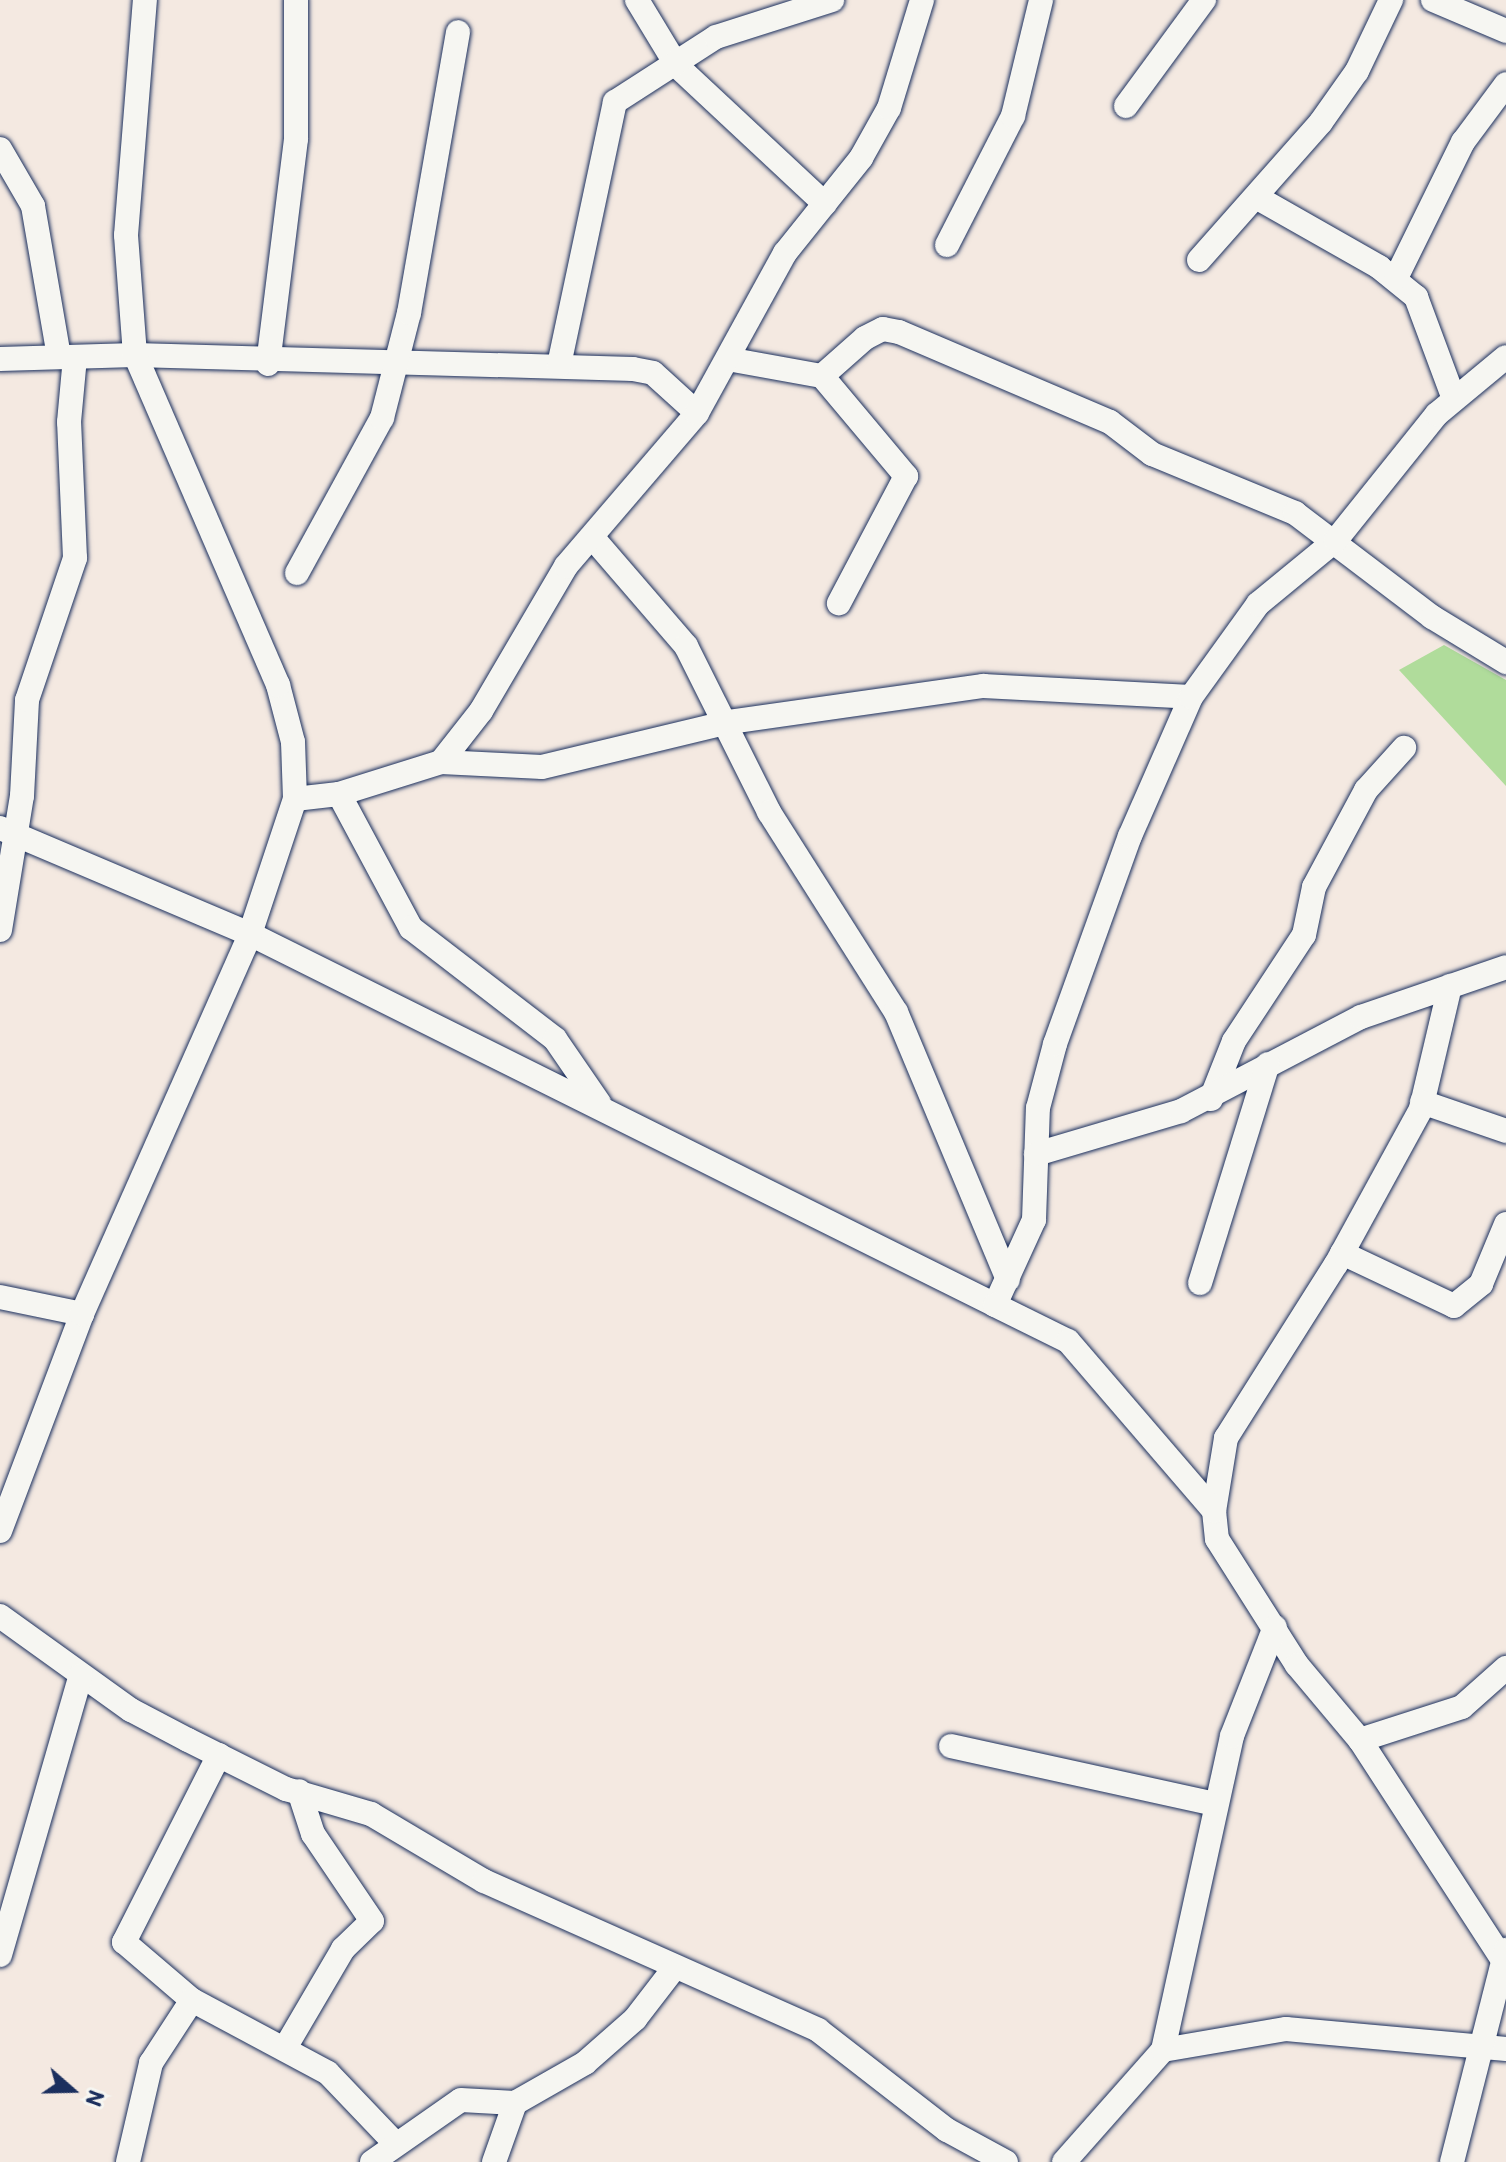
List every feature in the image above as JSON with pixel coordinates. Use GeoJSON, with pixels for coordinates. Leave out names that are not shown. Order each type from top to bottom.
{"type":"FeatureCollection","features":[{"type":"Feature","properties":{"kind":"street"},"geometry":{"type":"LineString","coordinates":[[0,1531],[82,1314],[250,934],[295,799],[293,742],[278,685],[135,355],[126,235],[145,0]]}},
{"type":"Feature","properties":{"kind":"street"},"geometry":{"type":"LineString","coordinates":[[268,364],[296,139],[296,0]]}},
{"type":"Feature","properties":{"kind":"street"},"geometry":{"type":"LineString","coordinates":[[637,0],[677,66],[825,204]]}},
{"type":"Feature","properties":{"kind":"street"},"geometry":{"type":"LineString","coordinates":[[559,365],[615,102],[677,66],[716,37],[832,0]]}},
{"type":"Feature","properties":{"kind":"street"},"geometry":{"type":"LineString","coordinates":[[441,762],[481,711],[566,566],[697,413],[733,360],[785,253],[825,204],[889,108],[922,0]]}},
{"type":"Feature","properties":{"kind":"street"},"geometry":{"type":"LineString","coordinates":[[947,245],[1013,116],[1041,0]]}},
{"type":"Feature","properties":{"kind":"street"},"geometry":{"type":"LineString","coordinates":[[1126,106],[1204,0]]}},
{"type":"Feature","properties":{"kind":"street"},"geometry":{"type":"LineString","coordinates":[[1199,260],[1256,197],[1357,71],[1391,0]]}},
{"type":"Feature","properties":{"kind":"street"},"geometry":{"type":"LineString","coordinates":[[1433,0],[1506,31]]}},
{"type":"Feature","properties":{"kind":"street"},"geometry":{"type":"LineString","coordinates":[[297,573],[352,483],[396,365],[458,32]]}},
{"type":"Feature","properties":{"kind":"street"},"geometry":{"type":"LineString","coordinates":[[1396,278],[1463,142],[1506,84]]}},
{"type":"Feature","properties":{"kind":"street"},"geometry":{"type":"LineString","coordinates":[[0,149],[33,206],[67,357],[75,558],[27,700],[22,766],[8,831],[0,930]]}},
{"type":"Feature","properties":{"kind":"street"},"geometry":{"type":"LineString","coordinates":[[1256,197],[1396,278],[1427,319],[1454,399]]}},
{"type":"Feature","properties":{"kind":"street"},"geometry":{"type":"LineString","coordinates":[[822,376],[865,338],[883,329],[899,332],[1110,422],[1152,454],[1295,513],[1336,540],[1388,586],[1506,662]]}},
{"type":"Feature","properties":{"kind":"street"},"geometry":{"type":"LineString","coordinates":[[0,359],[135,355],[268,364],[559,365],[653,373],[697,413]]}},
{"type":"Feature","properties":{"kind":"street"},"geometry":{"type":"LineString","coordinates":[[995,1305],[1034,1220],[1038,1108],[1073,988],[1191,697],[1258,604],[1336,540],[1454,399],[1506,357]]}},
{"type":"Feature","properties":{"kind":"street"},"geometry":{"type":"LineString","coordinates":[[733,360],[822,376],[906,476],[839,603]]}},
{"type":"Feature","properties":{"kind":"street"},"geometry":{"type":"LineString","coordinates":[[592,537],[686,646],[729,722],[769,812],[896,1012],[1008,1280]]}},
{"type":"Feature","properties":{"kind":"street"},"geometry":{"type":"LineString","coordinates":[[295,799],[339,794],[441,762],[542,767],[729,722],[983,686],[1191,697]]}},
{"type":"Feature","properties":{"kind":"street"},"geometry":{"type":"LineString","coordinates":[[1211,1099],[1234,1041],[1304,935],[1314,887],[1366,790],[1404,748]]}},
{"type":"Feature","properties":{"kind":"street"},"geometry":{"type":"LineString","coordinates":[[0,749],[22,766]]}},
{"type":"Feature","properties":{"kind":"street"},"geometry":{"type":"LineString","coordinates":[[339,794],[411,928],[440,957],[507,996],[555,1039],[599,1103]]}},
{"type":"Feature","properties":{"kind":"street"},"geometry":{"type":"LineString","coordinates":[[8,831],[250,934],[480,1052],[599,1103],[1068,1341],[1214,1511]]}},
{"type":"Feature","properties":{"kind":"street"},"geometry":{"type":"LineString","coordinates":[[1036,1154],[1211,1099],[1268,1064],[1361,1017],[1506,967]]}},
{"type":"Feature","properties":{"kind":"street"},"geometry":{"type":"LineString","coordinates":[[1450,986],[1422,1102],[1342,1253],[1226,1438],[1214,1511],[1217,1539],[1275,1627],[1360,1740],[1505,1959],[1452,2162]]}},
{"type":"Feature","properties":{"kind":"street"},"geometry":{"type":"LineString","coordinates":[[1200,1283],[1268,1064]]}},
{"type":"Feature","properties":{"kind":"street"},"geometry":{"type":"LineString","coordinates":[[1422,1102],[1506,1131]]}},
{"type":"Feature","properties":{"kind":"street"},"geometry":{"type":"LineString","coordinates":[[1342,1253],[1454,1306],[1481,1284],[1506,1224]]}},
{"type":"Feature","properties":{"kind":"street"},"geometry":{"type":"LineString","coordinates":[[0,1297],[82,1314]]}},
{"type":"Feature","properties":{"kind":"street"},"geometry":{"type":"LineString","coordinates":[[0,1616],[81,1675],[219,1755],[299,1791],[371,1814],[484,1881],[818,2030],[947,2130],[1006,2162]]}},
{"type":"Feature","properties":{"kind":"street"},"geometry":{"type":"LineString","coordinates":[[1064,2162],[1163,2050],[1232,1736],[1275,1627]]}},
{"type":"Feature","properties":{"kind":"street"},"geometry":{"type":"LineString","coordinates":[[1360,1740],[1462,1707],[1506,1668]]}},
{"type":"Feature","properties":{"kind":"street"},"geometry":{"type":"LineString","coordinates":[[0,1955],[81,1675]]}},
{"type":"Feature","properties":{"kind":"street"},"geometry":{"type":"LineString","coordinates":[[951,1746],[1215,1804]]}},
{"type":"Feature","properties":{"kind":"street"},"geometry":{"type":"LineString","coordinates":[[219,1755],[124,1942],[192,2000],[285,2048],[340,2082],[394,2142]]}},
{"type":"Feature","properties":{"kind":"street"},"geometry":{"type":"LineString","coordinates":[[285,2048],[343,1949],[372,1921],[313,1834],[299,1791]]}},
{"type":"Feature","properties":{"kind":"street"},"geometry":{"type":"LineString","coordinates":[[372,2162],[394,2142],[461,2100],[515,2103],[585,2063],[635,2019],[675,1967]]}},
{"type":"Feature","properties":{"kind":"street"},"geometry":{"type":"LineString","coordinates":[[128,2162],[151,2063],[192,2000]]}},
{"type":"Feature","properties":{"kind":"street"},"geometry":{"type":"LineString","coordinates":[[1163,2050],[1286,2029],[1506,2049]]}},
{"type":"Feature","properties":{"kind":"street"},"geometry":{"type":"LineString","coordinates":[[494,2162],[515,2103]]}},
{"type":"Feature","properties":{"kind":"green space"},"geometry":{"type":"Polygon","coordinates":[[[1444,645],[1506,680],[1506,786],[1399,670],[1444,645]]]}}]}
